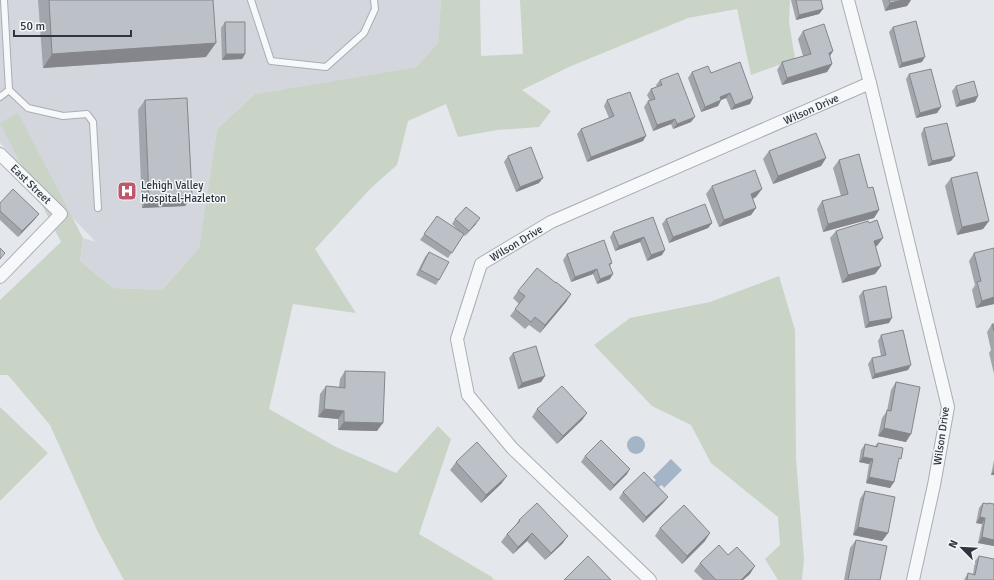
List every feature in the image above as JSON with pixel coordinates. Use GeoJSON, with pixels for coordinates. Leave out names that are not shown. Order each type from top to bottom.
{"type":"FeatureCollection","features":[{"type":"Feature","properties":{"kind":"street","name":"Wilson Drive"},"geometry":{"type":"LineString","coordinates":[[848,0],[870,83],[948,407],[934,485],[913,580]]}},
{"type":"Feature","properties":{"kind":"street","name":"Wilson Drive"},"geometry":{"type":"LineString","coordinates":[[650,580],[512,448],[468,394],[457,339],[481,264],[551,222],[870,83]]}},
{"type":"Feature","properties":{"kind":"street","name":"East Street"},"geometry":{"type":"LineString","coordinates":[[0,154],[61,214],[0,277]]}},
{"type":"Feature","properties":{"kind":"lane"},"geometry":{"type":"LineString","coordinates":[[4,0],[9,90],[28,108],[63,116],[87,114],[93,122],[98,208]]}},
{"type":"Feature","properties":{"kind":"lane"},"geometry":{"type":"LineString","coordinates":[[252,0],[271,60],[326,67],[364,33],[374,9],[374,0]]}},
{"type":"Feature","properties":{"kind":"lane"},"geometry":{"type":"LineString","coordinates":[[0,96],[9,90]]}},
{"type":"Feature","properties":{"kind":"shaded area","name":"Lehigh Valley Hospital-Hazleton"},"geometry":{"type":"Polygon","coordinates":[[[0,0],[441,0],[438,43],[416,67],[255,94],[217,129],[199,248],[162,290],[113,288],[80,261],[83,238],[96,242],[0,143],[0,0]]]}},
{"type":"Feature","properties":{"kind":"green space"},"geometry":{"type":"Polygon","coordinates":[[[441,0],[480,0],[481,56],[523,54],[520,0],[790,0],[789,22],[795,59],[751,75],[737,9],[688,18],[569,67],[522,90],[551,111],[539,127],[497,130],[458,137],[446,104],[408,121],[397,165],[370,189],[315,249],[356,313],[293,304],[269,409],[336,447],[396,473],[438,426],[451,439],[419,534],[492,577],[494,580],[124,580],[98,532],[50,425],[8,375],[0,375],[0,300],[61,242],[0,123],[18,113],[83,238],[80,261],[113,288],[162,290],[199,248],[217,129],[255,94],[416,67],[438,43],[441,0]]]}},
{"type":"Feature","properties":{"kind":"green space"},"geometry":{"type":"Polygon","coordinates":[[[779,276],[795,330],[796,459],[804,559],[802,580],[778,580],[765,559],[780,545],[778,517],[711,463],[691,425],[652,406],[594,345],[630,318],[710,302],[779,276]]]}},
{"type":"Feature","properties":{"kind":"green space"},"geometry":{"type":"Polygon","coordinates":[[[0,407],[48,453],[0,501],[0,407]]]}},
{"type":"Feature","properties":{"kind":"water"},"geometry":{"type":"Polygon","coordinates":[[[636,436],[642,439],[645,445],[642,451],[636,454],[630,451],[627,445],[630,439],[636,436]]]}},
{"type":"Feature","properties":{"kind":"water"},"geometry":{"type":"Polygon","coordinates":[[[671,459],[682,470],[664,488],[662,485],[658,487],[654,482],[656,480],[653,477],[671,459]]]}},
{"type":"Feature","properties":{"kind":"building"},"geometry":{"type":"Polygon","coordinates":[[[49,0],[213,0],[216,43],[52,54],[49,0]]]}},
{"type":"Feature","properties":{"kind":"building"},"geometry":{"type":"Polygon","coordinates":[[[796,0],[821,0],[823,9],[799,15],[796,0]]]}},
{"type":"Feature","properties":{"kind":"building"},"geometry":{"type":"Polygon","coordinates":[[[889,0],[903,0],[890,3],[889,0]]]}},
{"type":"Feature","properties":{"kind":"building"},"geometry":{"type":"Polygon","coordinates":[[[916,21],[925,57],[902,63],[893,27],[916,21]]]}},
{"type":"Feature","properties":{"kind":"building"},"geometry":{"type":"Polygon","coordinates":[[[225,22],[245,22],[245,54],[226,54],[225,22]]]}},
{"type":"Feature","properties":{"kind":"building"},"geometry":{"type":"Polygon","coordinates":[[[824,24],[833,51],[829,53],[832,64],[787,78],[782,62],[811,54],[803,31],[824,24]]]}},
{"type":"Feature","properties":{"kind":"building"},"geometry":{"type":"Polygon","coordinates":[[[740,62],[753,98],[735,105],[730,93],[720,97],[721,100],[705,107],[692,72],[708,66],[711,73],[740,62]]]}},
{"type":"Feature","properties":{"kind":"building"},"geometry":{"type":"Polygon","coordinates":[[[931,69],[941,107],[920,113],[909,74],[931,69]]]}},
{"type":"Feature","properties":{"kind":"building"},"geometry":{"type":"Polygon","coordinates":[[[678,73],[695,117],[677,124],[675,119],[657,125],[648,101],[655,99],[651,89],[662,85],[660,80],[678,73]]]}},
{"type":"Feature","properties":{"kind":"building"},"geometry":{"type":"Polygon","coordinates":[[[974,81],[978,96],[960,101],[956,86],[974,81]]]}},
{"type":"Feature","properties":{"kind":"building"},"geometry":{"type":"Polygon","coordinates":[[[630,92],[646,136],[591,157],[581,129],[614,116],[607,100],[630,92]]]}},
{"type":"Feature","properties":{"kind":"building"},"geometry":{"type":"Polygon","coordinates":[[[187,98],[192,196],[149,198],[145,100],[187,98]]]}},
{"type":"Feature","properties":{"kind":"building"},"geometry":{"type":"Polygon","coordinates":[[[947,123],[955,156],[932,161],[924,128],[947,123]]]}},
{"type":"Feature","properties":{"kind":"building"},"geometry":{"type":"Polygon","coordinates":[[[816,133],[826,158],[778,176],[769,151],[816,133]]]}},
{"type":"Feature","properties":{"kind":"building"},"geometry":{"type":"Polygon","coordinates":[[[531,147],[543,178],[520,187],[508,156],[531,147]]]}},
{"type":"Feature","properties":{"kind":"building"},"geometry":{"type":"Polygon","coordinates":[[[859,154],[868,188],[873,187],[879,210],[828,224],[822,201],[848,194],[839,160],[859,154]]]}},
{"type":"Feature","properties":{"kind":"building"},"geometry":{"type":"Polygon","coordinates":[[[755,170],[762,189],[751,194],[756,208],[724,220],[712,186],[755,170]]]}},
{"type":"Feature","properties":{"kind":"building"},"geometry":{"type":"Polygon","coordinates":[[[977,172],[989,221],[962,227],[951,178],[977,172]]]}},
{"type":"Feature","properties":{"kind":"building"},"geometry":{"type":"Polygon","coordinates":[[[13,189],[39,214],[22,231],[0,211],[0,203],[13,189]]]}},
{"type":"Feature","properties":{"kind":"building"},"geometry":{"type":"Polygon","coordinates":[[[705,204],[712,223],[673,237],[666,219],[705,204]]]}},
{"type":"Feature","properties":{"kind":"building"},"geometry":{"type":"Polygon","coordinates":[[[466,207],[480,218],[469,231],[455,219],[466,207]]]}},
{"type":"Feature","properties":{"kind":"building"},"geometry":{"type":"Polygon","coordinates":[[[437,216],[464,234],[452,253],[424,234],[437,216]]]}},
{"type":"Feature","properties":{"kind":"building"},"geometry":{"type":"Polygon","coordinates":[[[653,217],[665,250],[651,255],[644,237],[619,246],[613,232],[653,217]]]}},
{"type":"Feature","properties":{"kind":"building"},"geometry":{"type":"Polygon","coordinates":[[[877,220],[883,238],[874,241],[881,266],[848,275],[836,231],[868,221],[869,223],[877,220]]]}},
{"type":"Feature","properties":{"kind":"building"},"geometry":{"type":"Polygon","coordinates":[[[604,240],[612,263],[609,264],[613,274],[600,279],[597,269],[575,277],[567,254],[604,240]]]}},
{"type":"Feature","properties":{"kind":"building"},"geometry":{"type":"Polygon","coordinates":[[[0,248],[5,253],[0,259],[0,248]]]}},
{"type":"Feature","properties":{"kind":"building"},"geometry":{"type":"Polygon","coordinates":[[[994,248],[994,297],[982,301],[977,282],[981,281],[974,253],[994,248]]]}},
{"type":"Feature","properties":{"kind":"building"},"geometry":{"type":"Polygon","coordinates":[[[429,252],[449,262],[439,280],[420,270],[429,252]]]}},
{"type":"Feature","properties":{"kind":"building"},"geometry":{"type":"Polygon","coordinates":[[[537,268],[571,294],[545,325],[535,317],[531,322],[515,309],[525,296],[518,291],[537,268]]]}},
{"type":"Feature","properties":{"kind":"building"},"geometry":{"type":"Polygon","coordinates":[[[886,286],[892,318],[869,322],[863,291],[886,286]]]}},
{"type":"Feature","properties":{"kind":"building"},"geometry":{"type":"Polygon","coordinates":[[[903,330],[911,365],[875,374],[872,358],[886,355],[881,335],[903,330]]]}},
{"type":"Feature","properties":{"kind":"building"},"geometry":{"type":"Polygon","coordinates":[[[536,346],[545,376],[522,383],[513,353],[536,346]]]}},
{"type":"Feature","properties":{"kind":"building"},"geometry":{"type":"Polygon","coordinates":[[[345,371],[385,372],[383,423],[344,422],[344,411],[324,409],[326,386],[345,388],[345,371]]]}},
{"type":"Feature","properties":{"kind":"building"},"geometry":{"type":"Polygon","coordinates":[[[896,382],[920,387],[911,434],[884,428],[887,410],[891,411],[896,382]]]}},
{"type":"Feature","properties":{"kind":"building"},"geometry":{"type":"Polygon","coordinates":[[[562,386],[587,413],[563,436],[537,409],[562,386]]]}},
{"type":"Feature","properties":{"kind":"building"},"geometry":{"type":"Polygon","coordinates":[[[601,440],[630,469],[614,485],[585,456],[601,440]]]}},
{"type":"Feature","properties":{"kind":"building"},"geometry":{"type":"Polygon","coordinates":[[[477,442],[507,476],[486,495],[456,462],[477,442]]]}},
{"type":"Feature","properties":{"kind":"building"},"geometry":{"type":"Polygon","coordinates":[[[878,443],[903,448],[901,459],[899,458],[894,482],[869,477],[873,459],[863,457],[865,444],[877,447],[878,443]]]}},
{"type":"Feature","properties":{"kind":"building"},"geometry":{"type":"Polygon","coordinates":[[[644,472],[668,497],[646,517],[623,492],[644,472]]]}},
{"type":"Feature","properties":{"kind":"building"},"geometry":{"type":"Polygon","coordinates":[[[865,491],[895,497],[888,533],[858,527],[865,491]]]}},
{"type":"Feature","properties":{"kind":"building"},"geometry":{"type":"Polygon","coordinates":[[[537,503],[568,536],[551,553],[532,533],[518,547],[507,534],[537,503]]]}},
{"type":"Feature","properties":{"kind":"building"},"geometry":{"type":"Polygon","coordinates":[[[983,503],[994,504],[994,540],[982,537],[985,518],[980,517],[983,503]]]}},
{"type":"Feature","properties":{"kind":"building"},"geometry":{"type":"Polygon","coordinates":[[[684,505],[710,533],[687,556],[660,528],[684,505]]]}},
{"type":"Feature","properties":{"kind":"building"},"geometry":{"type":"Polygon","coordinates":[[[856,540],[887,546],[880,580],[848,580],[856,540]]]}},
{"type":"Feature","properties":{"kind":"building"},"geometry":{"type":"Polygon","coordinates":[[[719,545],[728,555],[737,547],[755,566],[741,580],[716,580],[700,563],[719,545]]]}},
{"type":"Feature","properties":{"kind":"building"},"geometry":{"type":"Polygon","coordinates":[[[588,556],[611,580],[564,580],[588,556]]]}},
{"type":"Feature","properties":{"kind":"building"},"geometry":{"type":"Polygon","coordinates":[[[979,556],[994,559],[994,580],[967,580],[968,573],[975,575],[979,556]]]}},
{"type":"Feature","properties":{"kind":"place","name":"Lehigh Valley Hospital-Hazleton"},"geometry":{"type":"Point","coordinates":[127,191]}}]}
